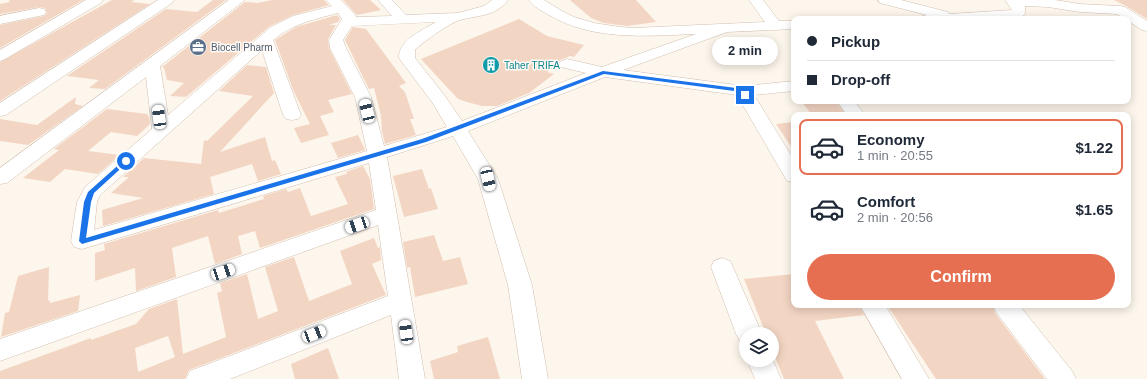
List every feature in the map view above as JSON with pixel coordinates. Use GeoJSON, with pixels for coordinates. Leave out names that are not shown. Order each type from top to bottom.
{"type":"FeatureCollection","features":[{"type":"Feature","properties":{"kind":"street"},"geometry":{"type":"LineString","coordinates":[[0,56],[96,0]]}},
{"type":"Feature","properties":{"kind":"street"},"geometry":{"type":"LineString","coordinates":[[0,111],[167,0]]}},
{"type":"Feature","properties":{"kind":"street"},"geometry":{"type":"LineString","coordinates":[[0,178],[238,0]]}},
{"type":"Feature","properties":{"kind":"street"},"geometry":{"type":"LineString","coordinates":[[385,0],[403,20]]}},
{"type":"Feature","properties":{"kind":"street"},"geometry":{"type":"LineString","coordinates":[[501,0],[489,9],[478,13],[452,18],[403,20],[340,10],[288,23],[265,39],[92,192],[87,202],[82,241],[458,129],[603,72],[725,28]]}},
{"type":"Feature","properties":{"kind":"street"},"geometry":{"type":"LineString","coordinates":[[536,0],[544,7],[561,16],[600,29],[633,32],[791,25]]}},
{"type":"Feature","properties":{"kind":"street"},"geometry":{"type":"LineString","coordinates":[[756,0],[775,26]]}},
{"type":"Feature","properties":{"kind":"street"},"geometry":{"type":"LineString","coordinates":[[885,0],[914,9],[946,16]]}},
{"type":"Feature","properties":{"kind":"street"},"geometry":{"type":"LineString","coordinates":[[991,16],[1018,13],[1019,8],[1011,1]]}},
{"type":"Feature","properties":{"kind":"street"},"geometry":{"type":"LineString","coordinates":[[1011,1],[1048,3],[1080,8],[1120,10]]}},
{"type":"Feature","properties":{"kind":"street"},"geometry":{"type":"LineString","coordinates":[[1108,3],[1130,16]]}},
{"type":"Feature","properties":{"kind":"street"},"geometry":{"type":"LineString","coordinates":[[340,10],[336,40],[338,48],[363,97],[377,154],[412,379]]}},
{"type":"Feature","properties":{"kind":"street"},"geometry":{"type":"LineString","coordinates":[[0,20],[39,12]]}},
{"type":"Feature","properties":{"kind":"street"},"geometry":{"type":"LineString","coordinates":[[1131,17],[1147,27]]}},
{"type":"Feature","properties":{"kind":"street"},"geometry":{"type":"LineString","coordinates":[[452,18],[412,43],[406,53],[407,58],[440,100],[488,179],[520,285],[535,379]]}},
{"type":"Feature","properties":{"kind":"street"},"geometry":{"type":"LineString","coordinates":[[265,39],[292,115]]}},
{"type":"Feature","properties":{"kind":"street"},"geometry":{"type":"LineString","coordinates":[[152,64],[161,131]]}},
{"type":"Feature","properties":{"kind":"street"},"geometry":{"type":"LineString","coordinates":[[567,64],[603,72],[744,91],[791,86]]}},
{"type":"Feature","properties":{"kind":"street"},"geometry":{"type":"LineString","coordinates":[[744,91],[791,171]]}},
{"type":"Feature","properties":{"kind":"street"},"geometry":{"type":"LineString","coordinates":[[847,104],[854,112]]}},
{"type":"Feature","properties":{"kind":"street"},"geometry":{"type":"LineString","coordinates":[[0,350],[386,214]]}},
{"type":"Feature","properties":{"kind":"street"},"geometry":{"type":"LineString","coordinates":[[722,267],[746,327]]}},
{"type":"Feature","properties":{"kind":"street"},"geometry":{"type":"LineString","coordinates":[[199,379],[401,301]]}},
{"type":"Feature","properties":{"kind":"street"},"geometry":{"type":"LineString","coordinates":[[874,308],[916,379]]}},
{"type":"Feature","properties":{"kind":"street"},"geometry":{"type":"LineString","coordinates":[[1007,308],[1063,379]]}},
{"type":"Feature","properties":{"kind":"street"},"geometry":{"type":"LineString","coordinates":[[763,367],[768,379]]}},
{"type":"Feature","properties":{"kind":"building"},"geometry":{"type":"Polygon","coordinates":[[[9,0],[83,0],[0,48],[0,25],[44,16],[47,13],[45,8],[39,7],[0,14],[0,4],[10,2],[9,0]]]}},
{"type":"Feature","properties":{"kind":"building"},"geometry":{"type":"Polygon","coordinates":[[[112,0],[134,0],[131,2],[150,4],[0,101],[0,62],[112,0]]]}},
{"type":"Feature","properties":{"kind":"building"},"geometry":{"type":"Polygon","coordinates":[[[213,0],[226,0],[105,89],[89,88],[99,80],[67,76],[166,9],[197,12],[213,0]]]}},
{"type":"Feature","properties":{"kind":"building"},"geometry":{"type":"Polygon","coordinates":[[[272,0],[324,0],[329,5],[293,15],[270,26],[186,97],[170,96],[184,83],[167,80],[164,68],[162,67],[245,2],[258,3],[272,0]]]}},
{"type":"Feature","properties":{"kind":"building"},"geometry":{"type":"Polygon","coordinates":[[[343,0],[370,0],[381,10],[357,15],[343,0]]]}},
{"type":"Feature","properties":{"kind":"building"},"geometry":{"type":"Polygon","coordinates":[[[570,0],[636,0],[656,22],[627,26],[604,23],[591,18],[570,0]]]}},
{"type":"Feature","properties":{"kind":"building"},"geometry":{"type":"Polygon","coordinates":[[[1114,0],[1147,0],[1147,19],[1126,6],[1114,0]]]}},
{"type":"Feature","properties":{"kind":"building"},"geometry":{"type":"Polygon","coordinates":[[[337,15],[340,19],[338,22],[329,25],[336,25],[328,39],[329,48],[352,94],[328,100],[334,112],[320,116],[329,135],[301,143],[294,128],[310,124],[294,92],[275,40],[296,27],[337,15]]]}},
{"type":"Feature","properties":{"kind":"building","name":"Taher TRIFA"},"geometry":{"type":"Polygon","coordinates":[[[519,19],[547,36],[584,45],[574,57],[570,56],[560,60],[558,64],[547,72],[554,74],[529,93],[497,106],[482,106],[467,102],[458,99],[421,59],[519,19]]]}},
{"type":"Feature","properties":{"kind":"building"},"geometry":{"type":"Polygon","coordinates":[[[353,27],[366,29],[406,83],[399,86],[405,92],[414,119],[410,119],[416,135],[385,144],[381,116],[374,88],[369,89],[345,40],[353,27]]]}},
{"type":"Feature","properties":{"kind":"building"},"geometry":{"type":"Polygon","coordinates":[[[247,65],[266,67],[274,93],[220,152],[265,137],[272,161],[275,160],[281,174],[258,181],[252,164],[210,177],[214,194],[103,226],[102,210],[143,198],[111,193],[129,177],[123,177],[144,158],[201,164],[204,140],[207,141],[253,96],[219,91],[247,65]]]}},
{"type":"Feature","properties":{"kind":"building"},"geometry":{"type":"Polygon","coordinates":[[[76,97],[75,104],[83,106],[28,145],[0,141],[0,119],[37,125],[76,97]]]}},
{"type":"Feature","properties":{"kind":"building"},"geometry":{"type":"Polygon","coordinates":[[[803,104],[838,104],[843,112],[810,112],[803,104]]]}},
{"type":"Feature","properties":{"kind":"building"},"geometry":{"type":"Polygon","coordinates":[[[107,109],[147,114],[150,124],[137,136],[111,132],[88,151],[120,155],[98,174],[65,169],[50,182],[23,178],[59,150],[54,149],[107,109]]]}},
{"type":"Feature","properties":{"kind":"building"},"geometry":{"type":"Polygon","coordinates":[[[791,122],[791,146],[776,124],[791,122]]]}},
{"type":"Feature","properties":{"kind":"building"},"geometry":{"type":"Polygon","coordinates":[[[358,135],[365,150],[338,158],[331,143],[358,135]]]}},
{"type":"Feature","properties":{"kind":"building"},"geometry":{"type":"Polygon","coordinates":[[[363,166],[370,179],[374,209],[260,248],[255,231],[238,236],[242,254],[215,264],[208,236],[172,248],[176,277],[136,291],[135,268],[95,281],[95,253],[105,250],[104,244],[218,210],[219,213],[264,199],[263,196],[286,189],[288,192],[300,188],[311,216],[348,204],[335,177],[347,174],[346,172],[363,166]]]}},
{"type":"Feature","properties":{"kind":"building"},"geometry":{"type":"Polygon","coordinates":[[[422,169],[429,189],[431,188],[438,209],[404,217],[393,176],[422,169]]]}},
{"type":"Feature","properties":{"kind":"building"},"geometry":{"type":"Polygon","coordinates":[[[434,235],[443,261],[460,257],[468,284],[415,297],[410,267],[407,268],[403,242],[434,235]]]}},
{"type":"Feature","properties":{"kind":"building"},"geometry":{"type":"Polygon","coordinates":[[[374,238],[378,248],[380,247],[381,260],[372,264],[386,295],[189,370],[185,379],[0,379],[0,371],[91,338],[91,340],[136,324],[149,309],[177,299],[183,354],[226,337],[217,293],[222,291],[220,283],[247,274],[258,319],[278,311],[265,267],[294,257],[309,301],[352,284],[340,251],[374,238]],[[168,336],[135,348],[138,372],[175,357],[168,336]]]}},
{"type":"Feature","properties":{"kind":"building"},"geometry":{"type":"Polygon","coordinates":[[[49,267],[48,301],[50,300],[50,303],[80,295],[78,311],[1,337],[5,313],[9,312],[18,276],[49,267]]]}},
{"type":"Feature","properties":{"kind":"building"},"geometry":{"type":"Polygon","coordinates":[[[791,274],[791,308],[860,308],[864,315],[815,321],[844,379],[784,379],[779,367],[779,327],[763,327],[744,279],[791,274]]]}},
{"type":"Feature","properties":{"kind":"building"},"geometry":{"type":"Polygon","coordinates":[[[889,308],[993,308],[995,313],[1045,379],[936,379],[889,308]]]}},
{"type":"Feature","properties":{"kind":"building"},"geometry":{"type":"Polygon","coordinates":[[[488,337],[500,379],[434,379],[430,361],[458,352],[457,346],[488,337]]]}},
{"type":"Feature","properties":{"kind":"building"},"geometry":{"type":"Polygon","coordinates":[[[328,348],[339,379],[295,379],[291,364],[328,348]]]}},
{"type":"Feature","properties":{"kind":"place","name":"Biocell Pharm"},"geometry":{"type":"Point","coordinates":[198,47]}},
{"type":"Feature","properties":{"kind":"place","name":"Taher TRIFA"},"geometry":{"type":"Point","coordinates":[491,65]}},
{"type":"Feature","properties":{"kind":"route"},"geometry":{"type":"LineString","coordinates":[[126,161],[92,192],[87,202],[82,241],[458,129],[603,72],[744,91],[745,95]]}}]}
